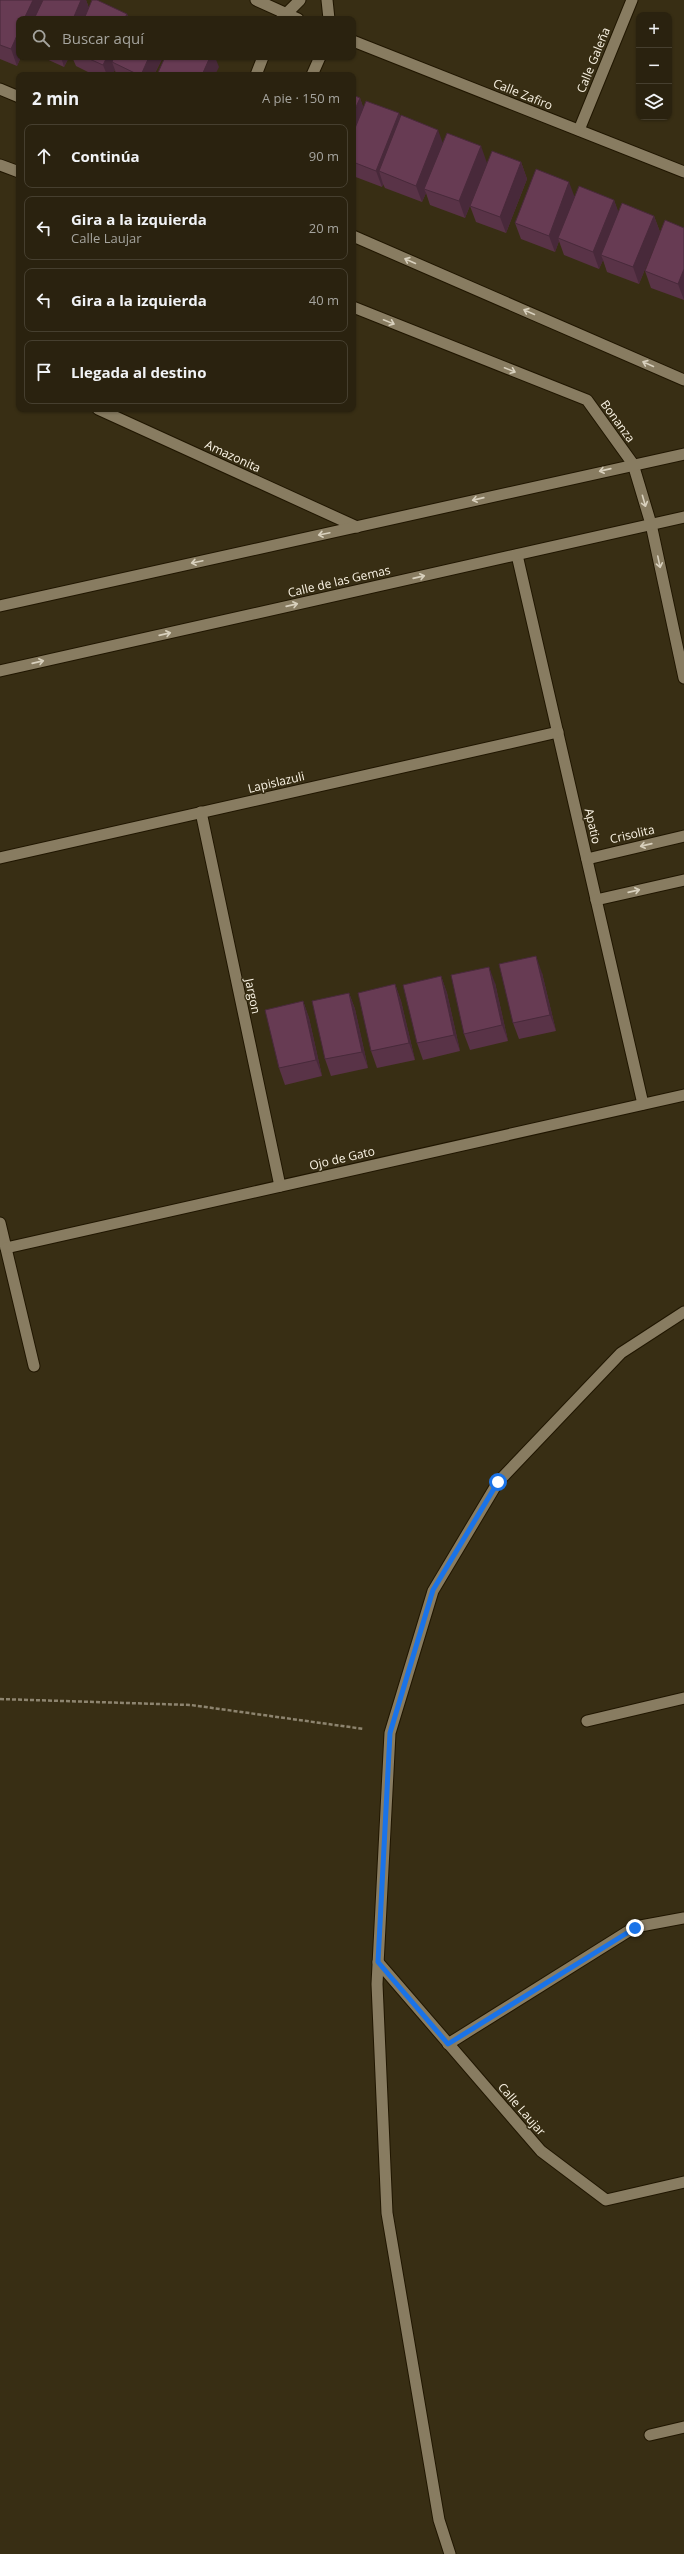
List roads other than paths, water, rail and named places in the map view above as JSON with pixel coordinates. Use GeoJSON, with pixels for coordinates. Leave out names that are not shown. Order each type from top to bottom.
{"type":"FeatureCollection","features":[{"type":"Feature","properties":{"kind":"street"},"geometry":{"type":"LineString","coordinates":[[256,0],[284,16],[300,0]]}},
{"type":"Feature","properties":{"kind":"street"},"geometry":{"type":"LineString","coordinates":[[327,0],[329,16]]}},
{"type":"Feature","properties":{"kind":"street","name":"Calle Galeña"},"geometry":{"type":"LineString","coordinates":[[579,130],[632,0]]}},
{"type":"Feature","properties":{"kind":"street","name":"Calle Zafiro"},"geometry":{"type":"LineString","coordinates":[[356,42],[684,172]]}},
{"type":"Feature","properties":{"kind":"street"},"geometry":{"type":"LineString","coordinates":[[257,72],[263,60]]}},
{"type":"Feature","properties":{"kind":"street"},"geometry":{"type":"LineString","coordinates":[[313,72],[319,60]]}},
{"type":"Feature","properties":{"kind":"street"},"geometry":{"type":"LineString","coordinates":[[0,89],[16,96]]}},
{"type":"Feature","properties":{"kind":"street"},"geometry":{"type":"LineString","coordinates":[[0,165],[16,171]]}},
{"type":"Feature","properties":{"kind":"street"},"geometry":{"type":"LineString","coordinates":[[356,237],[684,380]]}},
{"type":"Feature","properties":{"kind":"street","name":"Bonanza"},"geometry":{"type":"LineString","coordinates":[[356,308],[587,400],[633,464],[650,524],[684,678]]}},
{"type":"Feature","properties":{"kind":"street","name":"Amazonita"},"geometry":{"type":"LineString","coordinates":[[105,412],[357,527]]}},
{"type":"Feature","properties":{"kind":"street"},"geometry":{"type":"LineString","coordinates":[[0,606],[633,464],[684,454]]}},
{"type":"Feature","properties":{"kind":"street","name":"Calle de las Gemas"},"geometry":{"type":"LineString","coordinates":[[0,671],[684,517]]}},
{"type":"Feature","properties":{"kind":"street","name":"Apatio"},"geometry":{"type":"LineString","coordinates":[[517,554],[643,1104]]}},
{"type":"Feature","properties":{"kind":"street","name":"Lapislazuli"},"geometry":{"type":"LineString","coordinates":[[0,858],[558,732]]}},
{"type":"Feature","properties":{"kind":"street","name":"Jargon"},"geometry":{"type":"LineString","coordinates":[[201,812],[280,1186]]}},
{"type":"Feature","properties":{"kind":"street","name":"Crisolita"},"geometry":{"type":"LineString","coordinates":[[587,858],[684,836]]}},
{"type":"Feature","properties":{"kind":"street"},"geometry":{"type":"LineString","coordinates":[[596,900],[684,880]]}},
{"type":"Feature","properties":{"kind":"street","name":"Ojo de Gato"},"geometry":{"type":"LineString","coordinates":[[6,1248],[684,1095]]}},
{"type":"Feature","properties":{"kind":"street"},"geometry":{"type":"LineString","coordinates":[[0,1223],[34,1366]]}},
{"type":"Feature","properties":{"kind":"street"},"geometry":{"type":"LineString","coordinates":[[450,2554],[439,2520],[387,2213],[377,1984],[390,1733],[433,1590],[498,1482],[621,1354],[684,1312]]}},
{"type":"Feature","properties":{"kind":"street"},"geometry":{"type":"LineString","coordinates":[[587,1720],[684,1698]]}},
{"type":"Feature","properties":{"kind":"street"},"geometry":{"type":"LineString","coordinates":[[448,2044],[635,1928],[684,1918]]}},
{"type":"Feature","properties":{"kind":"street","name":"Calle Laujar"},"geometry":{"type":"LineString","coordinates":[[378,1962],[541,2151],[606,2200],[684,2182]]}},
{"type":"Feature","properties":{"kind":"street"},"geometry":{"type":"LineString","coordinates":[[650,2435],[684,2427]]}}]}
